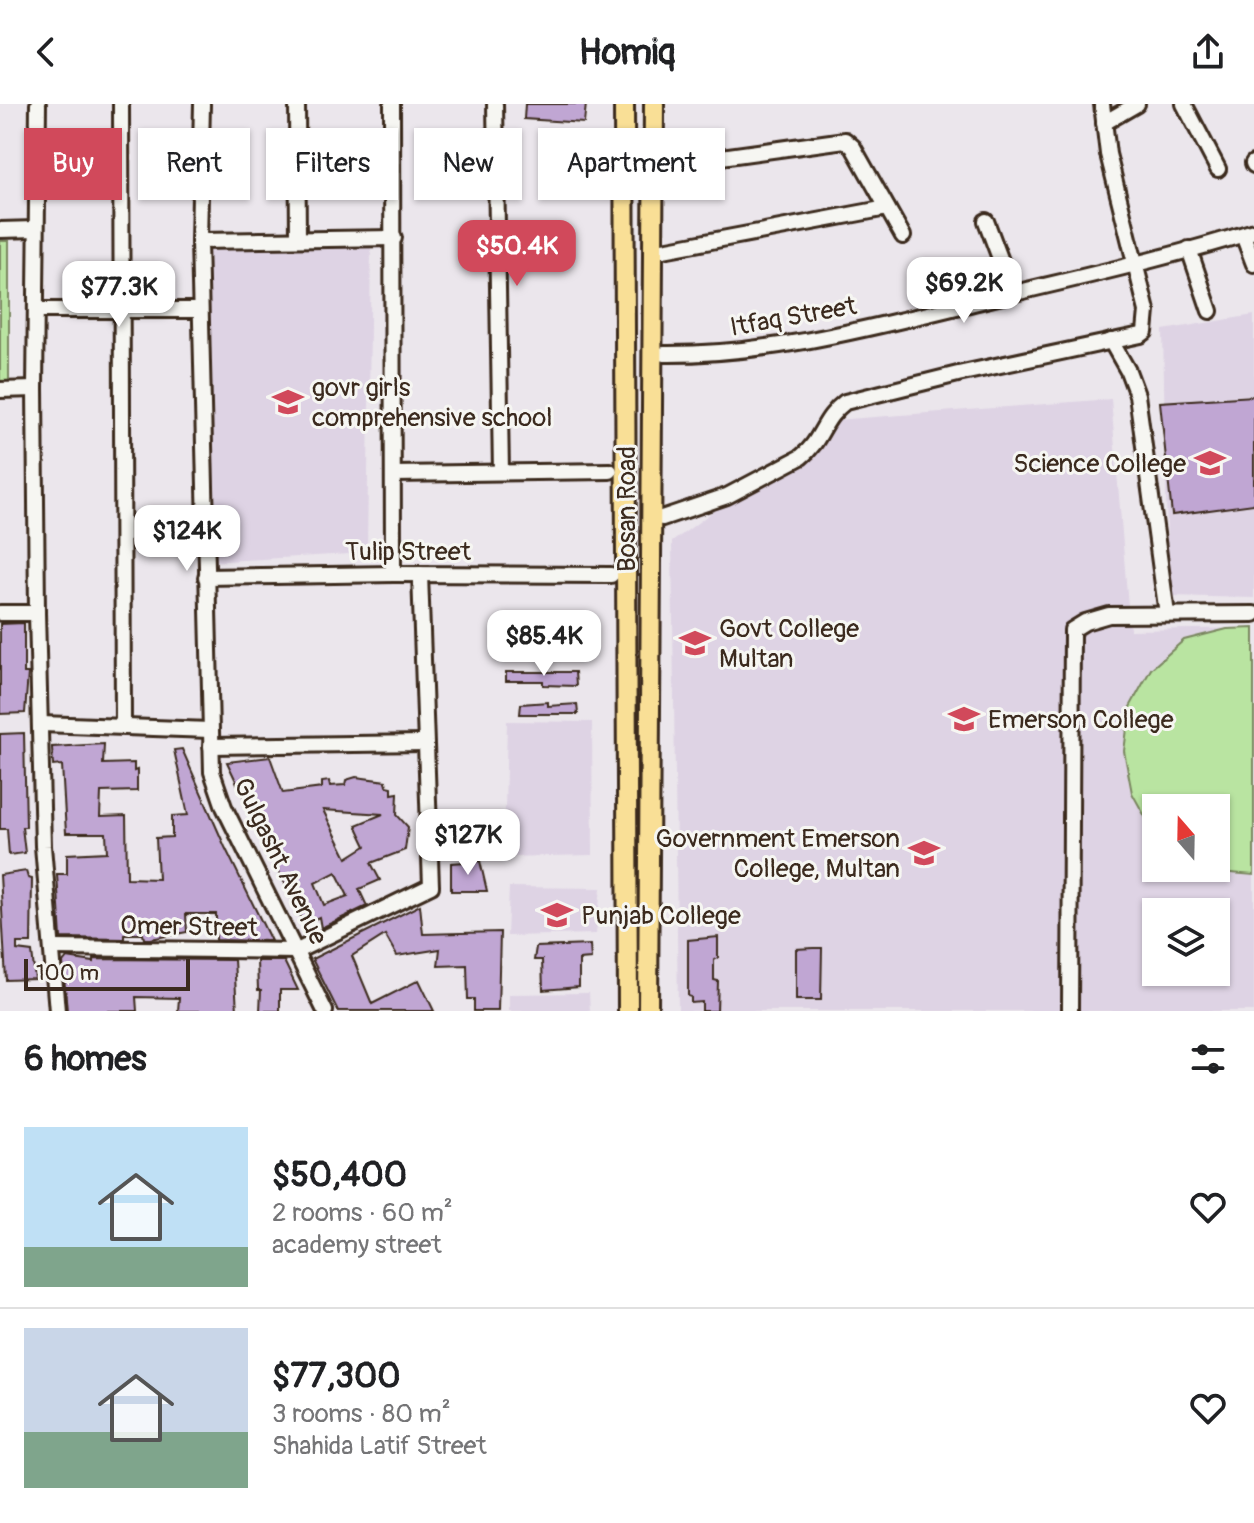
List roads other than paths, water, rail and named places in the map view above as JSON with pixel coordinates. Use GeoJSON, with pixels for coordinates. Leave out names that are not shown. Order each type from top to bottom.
{"type":"FeatureCollection","features":[{"type":"Feature","properties":{"kind":"main road","name":"Bosan Road"},"geometry":{"type":"LineString","coordinates":[[623,128],[624,104]]}},
{"type":"Feature","properties":{"kind":"main road","name":"Bosan Road"},"geometry":{"type":"LineString","coordinates":[[653,128],[654,104]]}},
{"type":"Feature","properties":{"kind":"main road","name":"Bosan Road"},"geometry":{"type":"LineString","coordinates":[[624,200],[628,1011]]}},
{"type":"Feature","properties":{"kind":"main road","name":"Bosan Road"},"geometry":{"type":"LineString","coordinates":[[648,1011],[658,360],[654,200]]}},
{"type":"Feature","properties":{"kind":"main road"},"geometry":{"type":"LineString","coordinates":[[625,368],[658,360]]}},
{"type":"Feature","properties":{"kind":"street"},"geometry":{"type":"LineString","coordinates":[[38,104],[35,389],[37,613],[43,846],[57,1011]]}},
{"type":"Feature","properties":{"kind":"street"},"geometry":{"type":"LineString","coordinates":[[121,104],[123,726]]}},
{"type":"Feature","properties":{"kind":"street","name":"Gulgasht Avenue"},"geometry":{"type":"LineString","coordinates":[[202,104],[200,310],[212,772],[224,807],[325,1011]]}},
{"type":"Feature","properties":{"kind":"street"},"geometry":{"type":"LineString","coordinates":[[297,104],[298,238]]}},
{"type":"Feature","properties":{"kind":"street"},"geometry":{"type":"LineString","coordinates":[[392,104],[393,574]]}},
{"type":"Feature","properties":{"kind":"street"},"geometry":{"type":"LineString","coordinates":[[495,104],[501,472]]}},
{"type":"Feature","properties":{"kind":"street"},"geometry":{"type":"LineString","coordinates":[[662,518],[727,496],[801,457],[810,450],[831,413],[845,402],[1141,335],[1147,327],[1147,311],[1108,154],[1102,104]]}},
{"type":"Feature","properties":{"kind":"street"},"geometry":{"type":"LineString","coordinates":[[1104,123],[1137,104]]}},
{"type":"Feature","properties":{"kind":"street"},"geometry":{"type":"LineString","coordinates":[[1184,104],[1218,169]]}},
{"type":"Feature","properties":{"kind":"street"},"geometry":{"type":"LineString","coordinates":[[725,156],[845,140],[853,147],[903,236]]}},
{"type":"Feature","properties":{"kind":"street"},"geometry":{"type":"LineString","coordinates":[[663,250],[887,208]]}},
{"type":"Feature","properties":{"kind":"street"},"geometry":{"type":"LineString","coordinates":[[986,221],[1013,293]]}},
{"type":"Feature","properties":{"kind":"street"},"geometry":{"type":"LineString","coordinates":[[0,230],[36,229]]}},
{"type":"Feature","properties":{"kind":"street"},"geometry":{"type":"LineString","coordinates":[[1249,233],[1254,264]]}},
{"type":"Feature","properties":{"kind":"street","name":"Itfaq Street"},"geometry":{"type":"LineString","coordinates":[[658,360],[809,341],[1134,264],[1249,233]]}},
{"type":"Feature","properties":{"kind":"street"},"geometry":{"type":"LineString","coordinates":[[199,241],[394,238]]}},
{"type":"Feature","properties":{"kind":"street"},"geometry":{"type":"LineString","coordinates":[[1189,249],[1210,311]]}},
{"type":"Feature","properties":{"kind":"street"},"geometry":{"type":"LineString","coordinates":[[37,310],[200,310]]}},
{"type":"Feature","properties":{"kind":"street"},"geometry":{"type":"LineString","coordinates":[[1111,341],[1137,395],[1167,614]]}},
{"type":"Feature","properties":{"kind":"street"},"geometry":{"type":"LineString","coordinates":[[0,390],[35,389]]}},
{"type":"Feature","properties":{"kind":"street"},"geometry":{"type":"LineString","coordinates":[[394,474],[610,471]]}},
{"type":"Feature","properties":{"kind":"street","name":"Omer Street"},"geometry":{"type":"LineString","coordinates":[[53,948],[297,951],[431,886],[420,574]]}},
{"type":"Feature","properties":{"kind":"street","name":"Tulip Street"},"geometry":{"type":"LineString","coordinates":[[206,577],[611,575]]}},
{"type":"Feature","properties":{"kind":"street"},"geometry":{"type":"LineString","coordinates":[[0,613],[37,613]]}},
{"type":"Feature","properties":{"kind":"street"},"geometry":{"type":"LineString","coordinates":[[1070,1011],[1072,630],[1085,622],[1109,615],[1254,614]]}},
{"type":"Feature","properties":{"kind":"street"},"geometry":{"type":"LineString","coordinates":[[41,724],[210,730]]}},
{"type":"Feature","properties":{"kind":"street"},"geometry":{"type":"LineString","coordinates":[[211,746],[425,743]]}},
{"type":"Feature","properties":{"kind":"place","name":"govr girls comprehensive school"},"geometry":{"type":"Point","coordinates":[288,402]}},
{"type":"Feature","properties":{"kind":"place","name":"Science College"},"geometry":{"type":"Point","coordinates":[1210,463]}},
{"type":"Feature","properties":{"kind":"place","name":"Govt College Multan"},"geometry":{"type":"Point","coordinates":[695,643]}},
{"type":"Feature","properties":{"kind":"place","name":"Emerson College"},"geometry":{"type":"Point","coordinates":[964,719]}},
{"type":"Feature","properties":{"kind":"place","name":"Government Emerson College, Multan"},"geometry":{"type":"Point","coordinates":[924,853]}},
{"type":"Feature","properties":{"kind":"place","name":"Punjab College"},"geometry":{"type":"Point","coordinates":[557,915]}}]}
